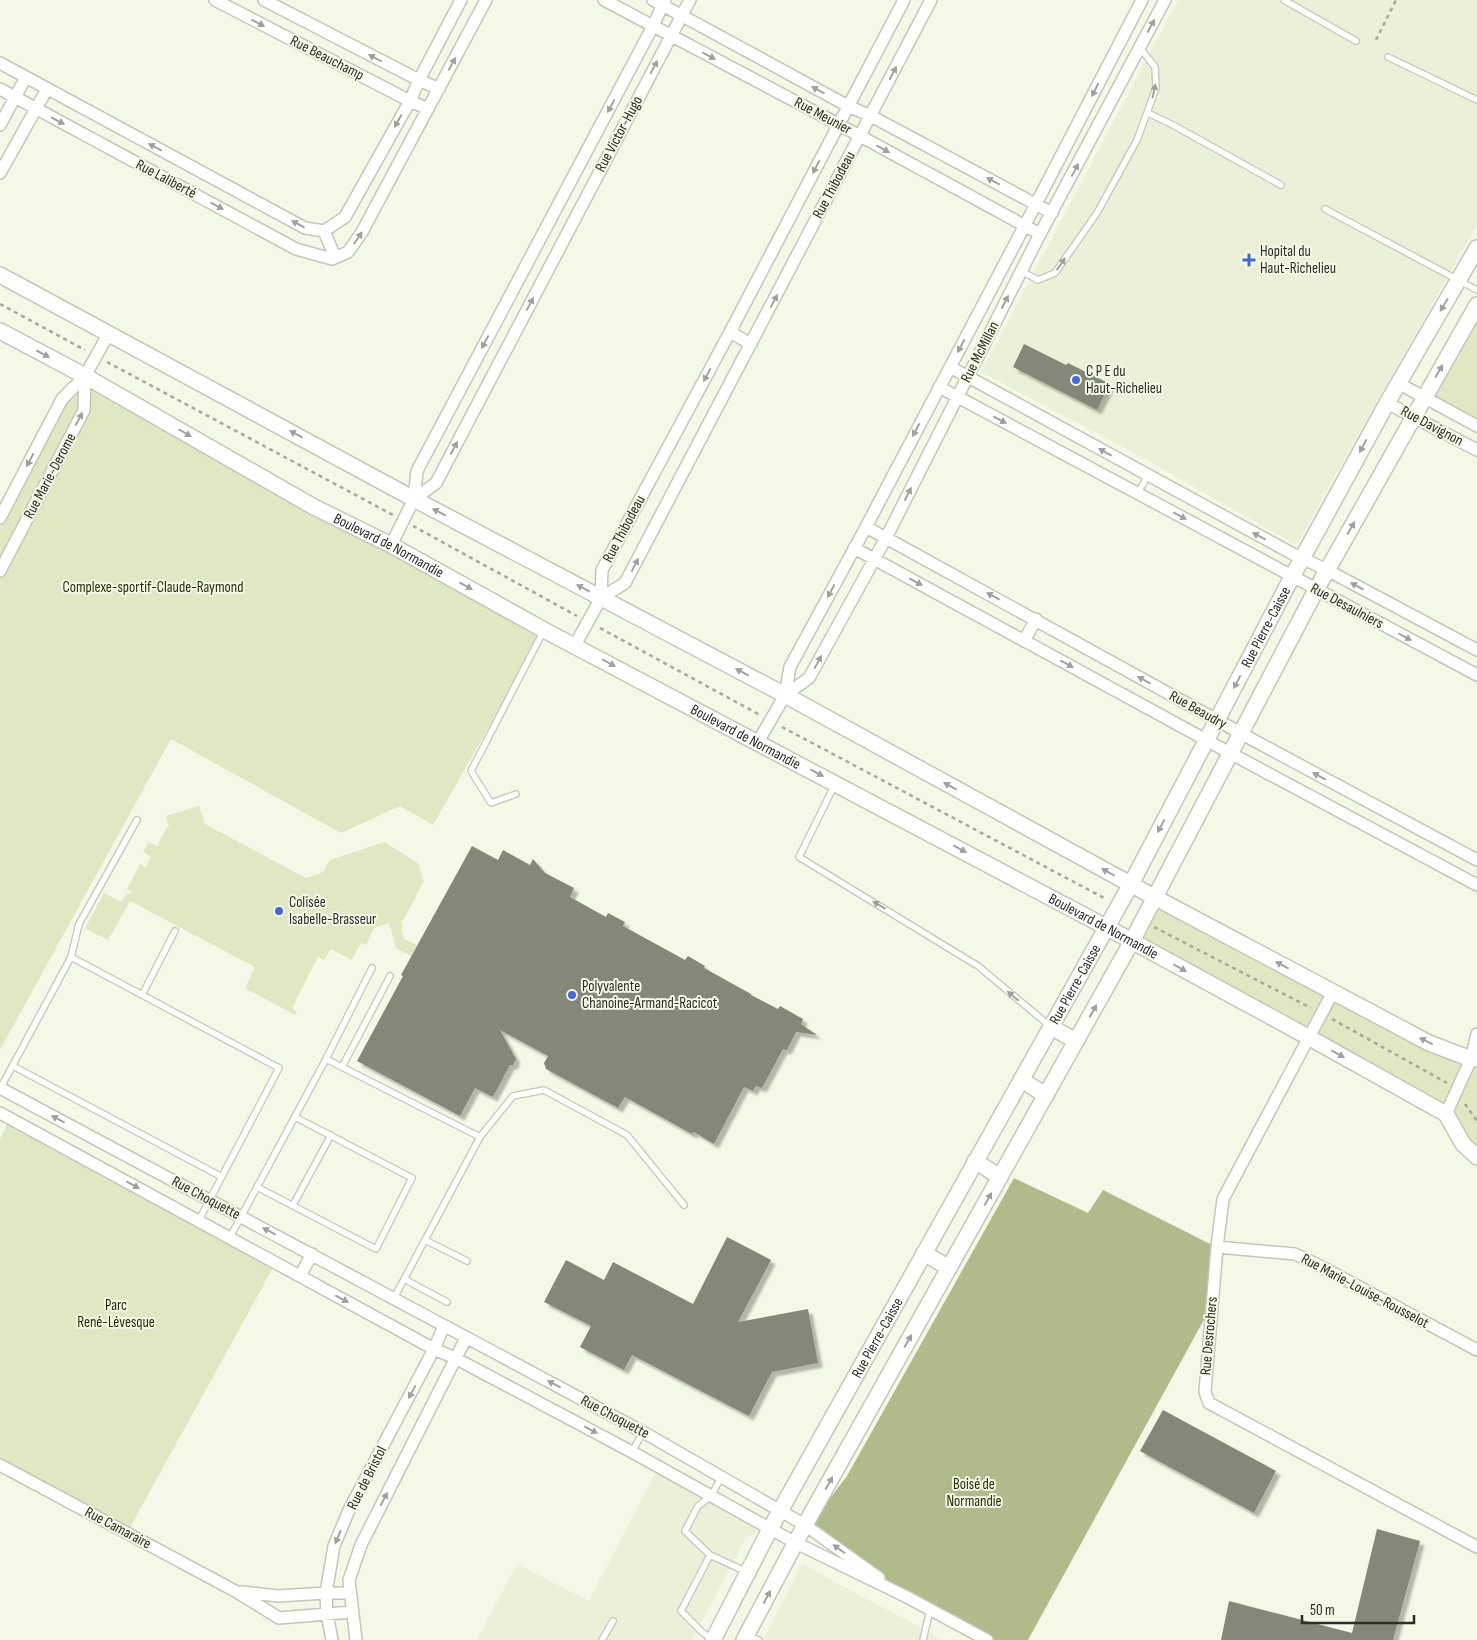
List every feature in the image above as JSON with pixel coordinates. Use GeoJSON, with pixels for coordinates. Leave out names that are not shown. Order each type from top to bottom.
{"type":"FeatureCollection","features":[{"type":"Feature","properties":{"kind":"street","name":"Rue Beauchamp"},"geometry":{"type":"LineString","coordinates":[[264,0],[440,89]]}},
{"type":"Feature","properties":{"kind":"street"},"geometry":{"type":"LineString","coordinates":[[461,0],[410,101],[345,217],[324,231],[335,258],[348,252],[362,232],[486,0]]}},
{"type":"Feature","properties":{"kind":"street","name":"Rue Meunier"},"geometry":{"type":"LineString","coordinates":[[604,0],[1040,234]]}},
{"type":"Feature","properties":{"kind":"street","name":"Rue Victor-Hugo"},"geometry":{"type":"LineString","coordinates":[[414,498],[436,482],[690,0]]}},
{"type":"Feature","properties":{"kind":"street","name":"Rue Thibodeau"},"geometry":{"type":"LineString","coordinates":[[602,598],[602,570],[730,332],[904,0]]}},
{"type":"Feature","properties":{"kind":"street","name":"Rue Thibodeau"},"geometry":{"type":"LineString","coordinates":[[575,645],[602,598],[625,583],[931,0]]}},
{"type":"Feature","properties":{"kind":"street","name":"Rue McMillan"},"geometry":{"type":"LineString","coordinates":[[758,742],[784,695],[790,667],[866,527],[1142,0]]}},
{"type":"Feature","properties":{"kind":"street","name":"Rue McMillan"},"geometry":{"type":"LineString","coordinates":[[784,695],[810,678],[886,538],[1040,234],[1165,0]]}},
{"type":"Feature","properties":{"kind":"street","name":"Rue Beauchamp"},"geometry":{"type":"LineString","coordinates":[[223,2],[428,109]]}},
{"type":"Feature","properties":{"kind":"street","name":"Rue Meunier"},"geometry":{"type":"LineString","coordinates":[[660,2],[682,16],[848,106],[871,116],[1052,213]]}},
{"type":"Feature","properties":{"kind":"street","name":"Rue Victor-Hugo"},"geometry":{"type":"LineString","coordinates":[[391,545],[414,498],[417,472],[653,26],[660,2]]}},
{"type":"Feature","properties":{"kind":"street","name":"Rue Laliberté"},"geometry":{"type":"LineString","coordinates":[[0,63],[305,228],[324,231]]}},
{"type":"Feature","properties":{"kind":"street"},"geometry":{"type":"LineString","coordinates":[[0,125],[26,77]]}},
{"type":"Feature","properties":{"kind":"street","name":"Rue Laliberté"},"geometry":{"type":"LineString","coordinates":[[0,89],[296,249],[332,259],[335,258]]}},
{"type":"Feature","properties":{"kind":"street"},"geometry":{"type":"LineString","coordinates":[[0,174],[47,89]]}},
{"type":"Feature","properties":{"kind":"street","name":"Rue Pierre-Caisse"},"geometry":{"type":"LineString","coordinates":[[714,1640],[770,1528],[1131,884],[1292,577],[1387,402],[1477,248]]}},
{"type":"Feature","properties":{"kind":"street"},"geometry":{"type":"LineString","coordinates":[[530,258],[549,268]]}},
{"type":"Feature","properties":{"kind":"street"},"geometry":{"type":"LineString","coordinates":[[1004,264],[1021,271]]}},
{"type":"Feature","properties":{"kind":"street"},"geometry":{"type":"LineString","coordinates":[[0,275],[784,695],[1154,897],[1429,1043],[1475,1057]]}},
{"type":"Feature","properties":{"kind":"street","name":"Rue Pierre-Caisse"},"geometry":{"type":"LineString","coordinates":[[750,1639],[805,1525],[1132,941],[1316,590],[1477,305]]}},
{"type":"Feature","properties":{"kind":"street","name":"Boulevard de Normandie"},"geometry":{"type":"LineString","coordinates":[[0,331],[85,376],[314,507],[391,545],[544,630],[1106,927],[1446,1114]]}},
{"type":"Feature","properties":{"kind":"street"},"geometry":{"type":"LineString","coordinates":[[730,332],[751,344]]}},
{"type":"Feature","properties":{"kind":"street","name":"Rue Marie-Derome"},"geometry":{"type":"LineString","coordinates":[[0,518],[62,400],[85,376],[109,333]]}},
{"type":"Feature","properties":{"kind":"street","name":"Rue Desaulniers"},"geometry":{"type":"LineString","coordinates":[[950,367],[1302,559],[1327,570],[1477,650]]}},
{"type":"Feature","properties":{"kind":"street","name":"Rue Marie-Derome"},"geometry":{"type":"LineString","coordinates":[[0,571],[5,549],[84,410],[85,376]]}},
{"type":"Feature","properties":{"kind":"street","name":"Rue Davignon"},"geometry":{"type":"LineString","coordinates":[[1398,383],[1477,426]]}},
{"type":"Feature","properties":{"kind":"street","name":"Rue Desaulniers"},"geometry":{"type":"LineString","coordinates":[[939,387],[1477,675]]}},
{"type":"Feature","properties":{"kind":"street","name":"Rue Davignon"},"geometry":{"type":"LineString","coordinates":[[1387,402],[1477,450]]}},
{"type":"Feature","properties":{"kind":"street","name":"Rue Beaudry"},"geometry":{"type":"LineString","coordinates":[[866,527],[1036,619],[1240,734],[1477,860]]}},
{"type":"Feature","properties":{"kind":"street","name":"Rue Beaudry"},"geometry":{"type":"LineString","coordinates":[[854,548],[1477,885]]}},
{"type":"Feature","properties":{"kind":"street"},"geometry":{"type":"LineString","coordinates":[[1024,641],[1036,619]]}},
{"type":"Feature","properties":{"kind":"street"},"geometry":{"type":"LineString","coordinates":[[1350,818],[1362,799]]}},
{"type":"Feature","properties":{"kind":"street"},"geometry":{"type":"LineString","coordinates":[[1430,860],[1441,841]]}},
{"type":"Feature","properties":{"kind":"street","name":"Rue Desrochers"},"geometry":{"type":"LineString","coordinates":[[1333,992],[1223,1199],[1217,1247],[1205,1392],[1210,1403],[1477,1547]]}},
{"type":"Feature","properties":{"kind":"street"},"geometry":{"type":"LineString","coordinates":[[1051,1027],[1076,1041]]}},
{"type":"Feature","properties":{"kind":"street"},"geometry":{"type":"LineString","coordinates":[[1477,1034],[1475,1057],[1446,1114],[1462,1144],[1477,1157]]}},
{"type":"Feature","properties":{"kind":"street"},"geometry":{"type":"LineString","coordinates":[[1020,1080],[1046,1095]]}},
{"type":"Feature","properties":{"kind":"street","name":"Rue Choquette"},"geometry":{"type":"LineString","coordinates":[[0,1088],[394,1298],[722,1476],[805,1525],[907,1598]]}},
{"type":"Feature","properties":{"kind":"street","name":"Rue Choquette"},"geometry":{"type":"LineString","coordinates":[[0,1113],[434,1349],[455,1358],[632,1452],[796,1543],[987,1640]]}},
{"type":"Feature","properties":{"kind":"street"},"geometry":{"type":"LineString","coordinates":[[90,1161],[101,1141]]}},
{"type":"Feature","properties":{"kind":"street"},"geometry":{"type":"LineString","coordinates":[[975,1161],[1000,1177]]}},
{"type":"Feature","properties":{"kind":"street","name":"Rue Marie-Louise-Rousselot"},"geometry":{"type":"LineString","coordinates":[[1217,1247],[1295,1254],[1477,1350]]}},
{"type":"Feature","properties":{"kind":"street"},"geometry":{"type":"LineString","coordinates":[[924,1253],[949,1268]]}},
{"type":"Feature","properties":{"kind":"street"},"geometry":{"type":"LineString","coordinates":[[300,1276],[312,1254]]}},
{"type":"Feature","properties":{"kind":"street","name":"Rue de Bristol"},"geometry":{"type":"LineString","coordinates":[[332,1640],[327,1614],[326,1593],[334,1546],[349,1510],[434,1349],[444,1326]]}},
{"type":"Feature","properties":{"kind":"street","name":"Rue de Bristol"},"geometry":{"type":"LineString","coordinates":[[356,1640],[349,1580],[361,1545],[466,1338]]}},
{"type":"Feature","properties":{"kind":"street","name":"Rue Camaraire"},"geometry":{"type":"LineString","coordinates":[[0,1465],[236,1592],[279,1618],[352,1612]]}},
{"type":"Feature","properties":{"kind":"street","name":"Rue Camaraire"},"geometry":{"type":"LineString","coordinates":[[236,1592],[278,1596],[350,1593]]}},
{"type":"Feature","properties":{"kind":"lane"},"geometry":{"type":"LineString","coordinates":[[1284,0],[1356,41]]}},
{"type":"Feature","properties":{"kind":"lane"},"geometry":{"type":"LineString","coordinates":[[1021,271],[1038,280],[1055,273],[1097,213],[1137,140],[1156,88],[1155,67],[1140,48]]}},
{"type":"Feature","properties":{"kind":"lane"},"geometry":{"type":"LineString","coordinates":[[1388,57],[1477,100]]}},
{"type":"Feature","properties":{"kind":"lane"},"geometry":{"type":"LineString","coordinates":[[1148,113],[1281,185]]}},
{"type":"Feature","properties":{"kind":"lane"},"geometry":{"type":"LineString","coordinates":[[1325,209],[1477,290]]}},
{"type":"Feature","properties":{"kind":"lane"},"geometry":{"type":"LineString","coordinates":[[1138,493],[1148,475]]}},
{"type":"Feature","properties":{"kind":"lane"},"geometry":{"type":"LineString","coordinates":[[516,794],[491,803],[471,772],[544,630]]}},
{"type":"Feature","properties":{"kind":"lane"},"geometry":{"type":"LineString","coordinates":[[835,783],[799,857],[978,966],[1051,1027]]}},
{"type":"Feature","properties":{"kind":"lane"},"geometry":{"type":"LineString","coordinates":[[0,1088],[71,958],[79,924],[137,820]]}},
{"type":"Feature","properties":{"kind":"lane"},"geometry":{"type":"LineString","coordinates":[[142,995],[175,931]]}},
{"type":"Feature","properties":{"kind":"lane"},"geometry":{"type":"LineString","coordinates":[[71,958],[279,1068],[198,1222]]}},
{"type":"Feature","properties":{"kind":"lane"},"geometry":{"type":"LineString","coordinates":[[230,1239],[372,968]]}},
{"type":"Feature","properties":{"kind":"lane"},"geometry":{"type":"LineString","coordinates":[[342,1067],[390,976]]}},
{"type":"Feature","properties":{"kind":"lane"},"geometry":{"type":"LineString","coordinates":[[326,1059],[480,1137]]}},
{"type":"Feature","properties":{"kind":"lane"},"geometry":{"type":"LineString","coordinates":[[13,1066],[222,1177]]}},
{"type":"Feature","properties":{"kind":"lane"},"geometry":{"type":"LineString","coordinates":[[394,1298],[480,1137],[513,1096],[544,1090],[627,1135],[684,1204]]}},
{"type":"Feature","properties":{"kind":"lane"},"geometry":{"type":"LineString","coordinates":[[257,1187],[376,1249],[412,1178],[295,1117]]}},
{"type":"Feature","properties":{"kind":"lane"},"geometry":{"type":"LineString","coordinates":[[293,1205],[330,1135]]}},
{"type":"Feature","properties":{"kind":"lane"},"geometry":{"type":"LineString","coordinates":[[425,1240],[467,1262]]}},
{"type":"Feature","properties":{"kind":"lane"},"geometry":{"type":"LineString","coordinates":[[404,1279],[447,1302]]}},
{"type":"Feature","properties":{"kind":"lane"},"geometry":{"type":"LineString","coordinates":[[632,1452],[643,1432]]}},
{"type":"Feature","properties":{"kind":"lane"},"geometry":{"type":"LineString","coordinates":[[722,1476],[711,1496],[698,1506],[685,1531],[710,1555],[748,1572]]}},
{"type":"Feature","properties":{"kind":"lane"},"geometry":{"type":"LineString","coordinates":[[710,1555],[681,1611],[703,1633],[714,1640]]}},
{"type":"Feature","properties":{"kind":"lane"},"geometry":{"type":"LineString","coordinates":[[923,1640],[930,1610]]}},
{"type":"Feature","properties":{"kind":"lane"},"geometry":{"type":"LineString","coordinates":[[602,1640],[612,1621]]}},
{"type":"Feature","properties":{"kind":"path"},"geometry":{"type":"LineString","coordinates":[[1376,40],[1396,0]]}},
{"type":"Feature","properties":{"kind":"path"},"geometry":{"type":"LineString","coordinates":[[0,304],[1118,906]]}},
{"type":"Feature","properties":{"kind":"path"},"geometry":{"type":"LineString","coordinates":[[1142,920],[1451,1084],[1477,1121]]}},
{"type":"Feature","properties":{"kind":"shaded area","name":"Hopital du Haut-Richelieu"},"geometry":{"type":"Polygon","coordinates":[[[1178,0],[1477,0],[1477,225],[1296,545],[1136,454],[981,372],[1178,0]]]}},
{"type":"Feature","properties":{"kind":"shaded area"},"geometry":{"type":"Polygon","coordinates":[[[659,1466],[770,1528],[746,1538],[692,1640],[477,1640],[517,1564],[589,1601],[659,1466]]]}},
{"type":"Feature","properties":{"kind":"shaded area"},"geometry":{"type":"Polygon","coordinates":[[[802,1564],[943,1640],[763,1640],[802,1564]]]}},
{"type":"Feature","properties":{"kind":"green space"},"geometry":{"type":"Polygon","coordinates":[[[1477,318],[1477,418],[1434,396],[1477,318]]]}},
{"type":"Feature","properties":{"kind":"green space","name":"Complexe-sportif-Claude-Raymond"},"geometry":{"type":"Polygon","coordinates":[[[79,376],[544,630],[433,825],[400,806],[341,833],[171,739],[0,1050],[0,520],[79,376]]]}},
{"type":"Feature","properties":{"kind":"green space","name":"Colisée Isabelle-Brasseur"},"geometry":{"type":"Polygon","coordinates":[[[199,806],[205,824],[306,878],[323,872],[330,860],[384,842],[418,863],[424,881],[404,919],[401,921],[404,939],[417,945],[411,956],[396,948],[389,923],[374,928],[366,945],[361,943],[352,960],[331,949],[324,960],[318,957],[293,1006],[294,1011],[297,1012],[295,1015],[245,988],[255,967],[130,901],[108,940],[85,928],[104,893],[121,902],[127,893],[130,894],[131,891],[127,889],[140,864],[146,867],[151,857],[143,852],[149,842],[157,846],[167,827],[169,827],[166,816],[199,806]]]}},
{"type":"Feature","properties":{"kind":"green space"},"geometry":{"type":"Polygon","coordinates":[[[1154,897],[1477,1059],[1477,1157],[1446,1114],[1132,941],[1154,897]]]}},
{"type":"Feature","properties":{"kind":"green space","name":"Parc René-Lévesque"},"geometry":{"type":"Polygon","coordinates":[[[8,1123],[274,1266],[127,1533],[0,1465],[0,1139],[8,1123]]]}},
{"type":"Feature","properties":{"kind":"green space","name":"Boisé de Normandie"},"geometry":{"type":"Polygon","coordinates":[[[1014,1178],[1088,1213],[1103,1190],[1214,1246],[1206,1316],[1028,1640],[990,1640],[887,1586],[808,1527],[847,1476],[1014,1178]]]}},
{"type":"Feature","properties":{"kind":"building"},"geometry":{"type":"Polygon","coordinates":[[[1024,344],[1110,384],[1097,410],[1013,367],[1024,344]]]}},
{"type":"Feature","properties":{"kind":"building","name":"Polyvalente Chanoine-Armand-Racicot"},"geometry":{"type":"Polygon","coordinates":[[[472,846],[498,860],[503,850],[530,865],[533,859],[545,873],[574,888],[570,897],[606,917],[608,913],[625,922],[623,926],[685,960],[688,956],[705,966],[704,968],[751,995],[778,1009],[780,1006],[803,1019],[801,1024],[817,1035],[796,1032],[787,1050],[783,1049],[762,1088],[756,1086],[753,1091],[744,1087],[714,1144],[625,1097],[618,1108],[546,1069],[544,1063],[548,1056],[500,1030],[516,1059],[513,1065],[510,1065],[493,1097],[475,1088],[460,1116],[357,1061],[403,976],[401,975],[472,846]]]}},
{"type":"Feature","properties":{"kind":"building"},"geometry":{"type":"Polygon","coordinates":[[[727,1237],[771,1260],[738,1322],[808,1309],[818,1363],[772,1372],[749,1416],[632,1355],[624,1370],[580,1347],[591,1326],[544,1302],[566,1260],[604,1280],[613,1262],[693,1304],[727,1237]]]}},
{"type":"Feature","properties":{"kind":"building"},"geometry":{"type":"Polygon","coordinates":[[[1163,1410],[1276,1471],[1254,1513],[1140,1451],[1163,1410]]]}},
{"type":"Feature","properties":{"kind":"building"},"geometry":{"type":"Polygon","coordinates":[[[1377,1529],[1420,1541],[1393,1640],[1221,1640],[1229,1601],[1352,1633],[1377,1529]]]}},
{"type":"Feature","properties":{"kind":"place","name":"Hopital du Haut-Richelieu"},"geometry":{"type":"Point","coordinates":[1249,260]}},
{"type":"Feature","properties":{"kind":"place","name":"C P E du Haut-Richelieu"},"geometry":{"type":"Point","coordinates":[1076,380]}},
{"type":"Feature","properties":{"kind":"place","name":"Colisée Isabelle-Brasseur"},"geometry":{"type":"Point","coordinates":[279,911]}},
{"type":"Feature","properties":{"kind":"place","name":"Polyvalente Chanoine-Armand-Racicot"},"geometry":{"type":"Point","coordinates":[572,995]}}]}
